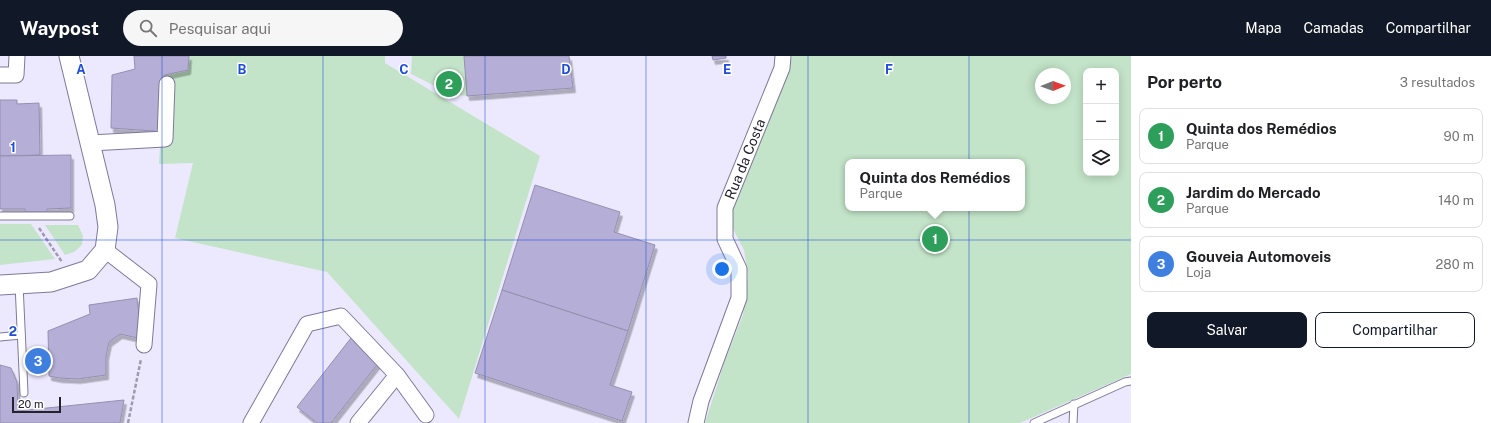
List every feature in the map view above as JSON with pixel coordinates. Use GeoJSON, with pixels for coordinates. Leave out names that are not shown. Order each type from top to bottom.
{"type":"FeatureCollection","features":[{"type":"Feature","properties":{"kind":"street"},"geometry":{"type":"LineString","coordinates":[[0,75],[16,75],[17,56]]}},
{"type":"Feature","properties":{"kind":"street"},"geometry":{"type":"LineString","coordinates":[[0,285],[51,282],[68,277],[88,270],[105,250],[108,227],[105,205],[69,56]]}},
{"type":"Feature","properties":{"kind":"street","name":"Rua da Costa"},"geometry":{"type":"LineString","coordinates":[[696,423],[701,400],[739,298],[739,269],[725,239],[725,208],[782,68],[783,56]]}},
{"type":"Feature","properties":{"kind":"street"},"geometry":{"type":"LineString","coordinates":[[90,143],[165,139],[167,84]]}},
{"type":"Feature","properties":{"kind":"street"},"geometry":{"type":"LineString","coordinates":[[105,250],[148,284],[144,345]]}},
{"type":"Feature","properties":{"kind":"street"},"geometry":{"type":"LineString","coordinates":[[251,423],[307,324],[341,316],[397,376],[426,415]]}},
{"type":"Feature","properties":{"kind":"street"},"geometry":{"type":"LineString","coordinates":[[358,423],[397,376]]}},
{"type":"Feature","properties":{"kind":"lane"},"geometry":{"type":"LineString","coordinates":[[0,216],[70,216]]}},
{"type":"Feature","properties":{"kind":"lane"},"geometry":{"type":"LineString","coordinates":[[19,284],[24,393]]}},
{"type":"Feature","properties":{"kind":"lane"},"geometry":{"type":"LineString","coordinates":[[0,337],[21,336]]}},
{"type":"Feature","properties":{"kind":"lane"},"geometry":{"type":"LineString","coordinates":[[1034,423],[1074,404],[1125,382],[1131,381]]}},
{"type":"Feature","properties":{"kind":"lane"},"geometry":{"type":"LineString","coordinates":[[1073,423],[1074,404]]}},
{"type":"Feature","properties":{"kind":"path"},"geometry":{"type":"LineString","coordinates":[[31,216],[61,259],[68,277]]}},
{"type":"Feature","properties":{"kind":"path"},"geometry":{"type":"LineString","coordinates":[[128,423],[144,345]]}},
{"type":"Feature","properties":{"kind":"green space"},"geometry":{"type":"Polygon","coordinates":[[[189,56],[385,56],[385,63],[540,156],[459,419],[327,272],[175,238],[193,163],[159,164],[164,75],[188,70],[189,56]]]}},
{"type":"Feature","properties":{"kind":"green space"},"geometry":{"type":"Polygon","coordinates":[[[412,56],[464,56],[467,96],[451,94],[411,74],[412,56]]]}},
{"type":"Feature","properties":{"kind":"green space"},"geometry":{"type":"Polygon","coordinates":[[[792,56],[1131,56],[1131,374],[1020,423],[705,423],[725,360],[743,315],[748,275],[744,250],[732,227],[731,208],[788,74],[792,56]]]}},
{"type":"Feature","properties":{"kind":"green space"},"geometry":{"type":"Polygon","coordinates":[[[0,224],[31,224],[55,259],[0,265],[0,224]]]}},
{"type":"Feature","properties":{"kind":"green space"},"geometry":{"type":"Polygon","coordinates":[[[45,225],[78,225],[83,236],[82,245],[74,252],[65,255],[45,225]]]}},
{"type":"Feature","properties":{"kind":"building"},"geometry":{"type":"Polygon","coordinates":[[[134,56],[189,56],[188,70],[164,75],[162,134],[154,131],[111,128],[112,75],[135,69],[134,56]]]}},
{"type":"Feature","properties":{"kind":"building"},"geometry":{"type":"Polygon","coordinates":[[[464,56],[569,56],[573,88],[467,96],[464,56]]]}},
{"type":"Feature","properties":{"kind":"building"},"geometry":{"type":"Polygon","coordinates":[[[712,56],[726,56],[726,58],[713,60],[712,56]]]}},
{"type":"Feature","properties":{"kind":"building"},"geometry":{"type":"Polygon","coordinates":[[[0,100],[17,100],[17,104],[39,103],[40,155],[0,156],[0,100]]]}},
{"type":"Feature","properties":{"kind":"building"},"geometry":{"type":"Polygon","coordinates":[[[71,155],[71,208],[47,209],[47,212],[25,212],[25,209],[0,209],[0,156],[71,155]]]}},
{"type":"Feature","properties":{"kind":"building"},"geometry":{"type":"Polygon","coordinates":[[[535,185],[620,212],[614,232],[655,245],[628,331],[502,290],[535,185]]]}},
{"type":"Feature","properties":{"kind":"building"},"geometry":{"type":"Polygon","coordinates":[[[502,290],[628,331],[610,385],[632,392],[622,421],[475,373],[502,290]]]}},
{"type":"Feature","properties":{"kind":"building"},"geometry":{"type":"Polygon","coordinates":[[[137,298],[142,339],[120,334],[109,342],[106,356],[106,375],[78,379],[49,376],[48,331],[90,314],[89,305],[137,298]]]}},
{"type":"Feature","properties":{"kind":"building"},"geometry":{"type":"Polygon","coordinates":[[[351,338],[380,361],[331,423],[317,423],[297,407],[351,338]]]}},
{"type":"Feature","properties":{"kind":"building"},"geometry":{"type":"Polygon","coordinates":[[[0,365],[11,368],[17,382],[18,411],[124,400],[120,423],[0,423],[0,365]]]}},
{"type":"Feature","properties":{"kind":"place","name":"Jardim do Mercado"},"geometry":{"type":"Point","coordinates":[449,84]}},
{"type":"Feature","properties":{"kind":"place","name":"Quinta dos Remédios"},"geometry":{"type":"Point","coordinates":[935,239]}},
{"type":"Feature","properties":{"kind":"place","name":"Gouveia Automoveis"},"geometry":{"type":"Point","coordinates":[38,361]}}]}
